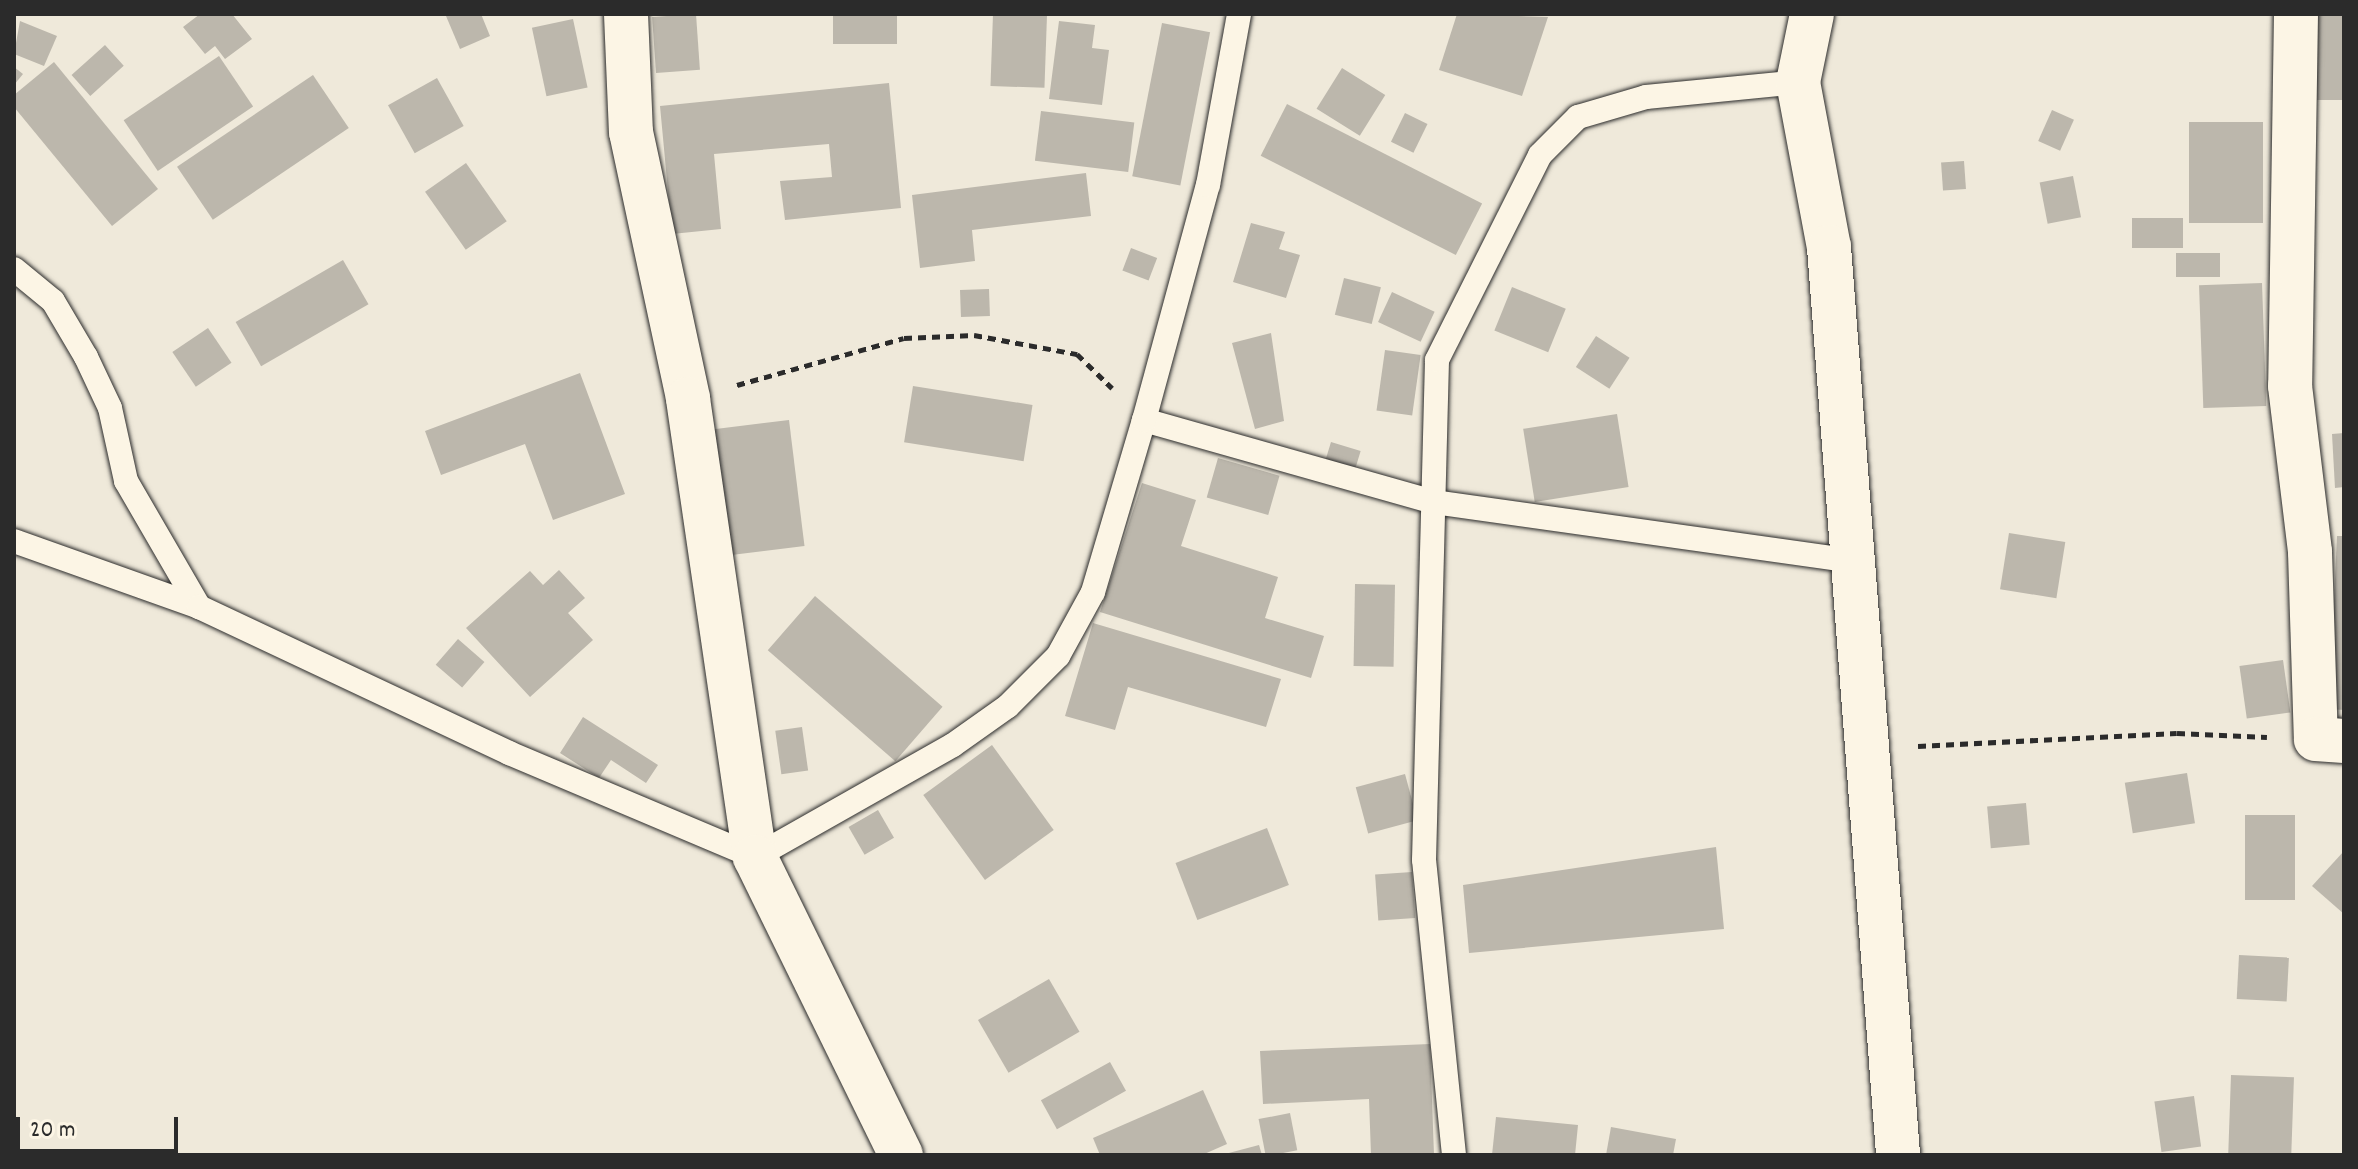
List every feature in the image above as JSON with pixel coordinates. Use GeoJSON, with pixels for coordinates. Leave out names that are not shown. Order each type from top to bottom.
{"type":"FeatureCollection","features":[{"type":"Feature","properties":{"kind":"street"},"geometry":{"type":"LineString","coordinates":[[626,14],[631,132],[688,399],[755,857],[901,1155]]}},
{"type":"Feature","properties":{"kind":"street"},"geometry":{"type":"LineString","coordinates":[[1812,14],[1798,82],[1829,247],[1898,1155]]}},
{"type":"Feature","properties":{"kind":"street"},"geometry":{"type":"LineString","coordinates":[[2296,14],[2290,386],[2330,740]]}},
{"type":"Feature","properties":{"kind":"lane"},"geometry":{"type":"LineString","coordinates":[[14,541],[199,607],[509,753],[755,857],[953,745],[1008,706],[1058,656],[1093,592],[1144,420],[1208,185],[1239,14]]}},
{"type":"Feature","properties":{"kind":"lane"},"geometry":{"type":"LineString","coordinates":[[1454,1155],[1424,860],[1437,360],[1540,155],[1578,117],[1646,97],[1798,82]]}},
{"type":"Feature","properties":{"kind":"lane"},"geometry":{"type":"LineString","coordinates":[[14,269],[53,301],[86,357],[110,408],[126,481],[199,607]]}},
{"type":"Feature","properties":{"kind":"lane"},"geometry":{"type":"LineString","coordinates":[[1144,420],[1434,502],[1853,561]]}},
{"type":"Feature","properties":{"kind":"path"},"geometry":{"type":"LineString","coordinates":[[688,399],[904,338],[974,335],[1077,354],[1144,420]]}},
{"type":"Feature","properties":{"kind":"path"},"geometry":{"type":"LineString","coordinates":[[1868,748],[2177,733],[2330,740]]}},
{"type":"Feature","properties":{"kind":"building"},"geometry":{"type":"Polygon","coordinates":[[[200,14],[232,14],[252,39],[225,59],[215,46],[205,54],[183,27],[200,14]]]}},
{"type":"Feature","properties":{"kind":"building"},"geometry":{"type":"Polygon","coordinates":[[[481,14],[490,36],[460,49],[446,16],[481,14]]]}},
{"type":"Feature","properties":{"kind":"building"},"geometry":{"type":"Polygon","coordinates":[[[696,14],[700,70],[656,73],[652,17],[696,14]]]}},
{"type":"Feature","properties":{"kind":"building"},"geometry":{"type":"Polygon","coordinates":[[[833,14],[897,14],[897,44],[833,44],[833,14]]]}},
{"type":"Feature","properties":{"kind":"building"},"geometry":{"type":"Polygon","coordinates":[[[993,14],[1047,16],[1044,88],[990,86],[993,14]]]}},
{"type":"Feature","properties":{"kind":"building"},"geometry":{"type":"Polygon","coordinates":[[[1457,14],[1548,17],[1522,96],[1439,70],[1457,14]]]}},
{"type":"Feature","properties":{"kind":"building"},"geometry":{"type":"Polygon","coordinates":[[[2317,14],[2344,14],[2344,100],[2317,100],[2317,14]]]}},
{"type":"Feature","properties":{"kind":"building"},"geometry":{"type":"Polygon","coordinates":[[[573,19],[588,87],[546,96],[532,28],[573,19]]]}},
{"type":"Feature","properties":{"kind":"building"},"geometry":{"type":"Polygon","coordinates":[[[20,21],[57,36],[44,66],[14,54],[20,21]]]}},
{"type":"Feature","properties":{"kind":"building"},"geometry":{"type":"Polygon","coordinates":[[[1059,21],[1095,25],[1092,48],[1109,50],[1102,105],[1049,99],[1059,21]]]}},
{"type":"Feature","properties":{"kind":"building"},"geometry":{"type":"Polygon","coordinates":[[[1162,23],[1210,32],[1180,185],[1132,176],[1162,23]]]}},
{"type":"Feature","properties":{"kind":"building"},"geometry":{"type":"Polygon","coordinates":[[[105,45],[124,66],[90,96],[72,75],[105,45]]]}},
{"type":"Feature","properties":{"kind":"building"},"geometry":{"type":"Polygon","coordinates":[[[219,56],[253,107],[158,171],[124,120],[219,56]]]}},
{"type":"Feature","properties":{"kind":"building"},"geometry":{"type":"Polygon","coordinates":[[[54,62],[158,189],[112,226],[14,107],[14,95],[54,62]]]}},
{"type":"Feature","properties":{"kind":"building"},"geometry":{"type":"Polygon","coordinates":[[[14,67],[23,74],[14,85],[14,67]]]}},
{"type":"Feature","properties":{"kind":"building"},"geometry":{"type":"Polygon","coordinates":[[[1342,68],[1385,95],[1360,136],[1317,109],[1342,68]]]}},
{"type":"Feature","properties":{"kind":"building"},"geometry":{"type":"Polygon","coordinates":[[[313,75],[349,128],[213,220],[177,167],[313,75]]]}},
{"type":"Feature","properties":{"kind":"building"},"geometry":{"type":"Polygon","coordinates":[[[437,78],[464,126],[415,153],[388,105],[437,78]]]}},
{"type":"Feature","properties":{"kind":"building"},"geometry":{"type":"Polygon","coordinates":[[[889,83],[901,208],[785,220],[780,181],[832,177],[829,144],[714,154],[721,229],[672,234],[660,106],[889,83]]]}},
{"type":"Feature","properties":{"kind":"building"},"geometry":{"type":"Polygon","coordinates":[[[1287,104],[1482,203],[1456,255],[1261,156],[1287,104]]]}},
{"type":"Feature","properties":{"kind":"building"},"geometry":{"type":"Polygon","coordinates":[[[2052,110],[2074,120],[2060,151],[2038,141],[2052,110]]]}},
{"type":"Feature","properties":{"kind":"building"},"geometry":{"type":"Polygon","coordinates":[[[1041,111],[1134,122],[1128,172],[1035,161],[1041,111]]]}},
{"type":"Feature","properties":{"kind":"building"},"geometry":{"type":"Polygon","coordinates":[[[1405,113],[1427,124],[1413,153],[1391,142],[1405,113]]]}},
{"type":"Feature","properties":{"kind":"building"},"geometry":{"type":"Polygon","coordinates":[[[2189,122],[2263,122],[2263,223],[2189,223],[2189,122]]]}},
{"type":"Feature","properties":{"kind":"building"},"geometry":{"type":"Polygon","coordinates":[[[1964,161],[1966,189],[1943,191],[1941,163],[1964,161]]]}},
{"type":"Feature","properties":{"kind":"building"},"geometry":{"type":"Polygon","coordinates":[[[466,163],[507,221],[466,250],[425,192],[466,163]]]}},
{"type":"Feature","properties":{"kind":"building"},"geometry":{"type":"Polygon","coordinates":[[[1086,173],[1091,216],[972,230],[975,261],[920,268],[912,195],[1086,173]]]}},
{"type":"Feature","properties":{"kind":"building"},"geometry":{"type":"Polygon","coordinates":[[[2073,176],[2081,217],[2048,224],[2040,182],[2073,176]]]}},
{"type":"Feature","properties":{"kind":"building"},"geometry":{"type":"Polygon","coordinates":[[[2132,218],[2183,218],[2183,248],[2132,248],[2132,218]]]}},
{"type":"Feature","properties":{"kind":"building"},"geometry":{"type":"Polygon","coordinates":[[[1251,223],[1285,232],[1279,249],[1300,255],[1286,298],[1233,282],[1251,223]]]}},
{"type":"Feature","properties":{"kind":"building"},"geometry":{"type":"Polygon","coordinates":[[[1131,248],[1157,258],[1149,280],[1122,270],[1131,248]]]}},
{"type":"Feature","properties":{"kind":"building"},"geometry":{"type":"Polygon","coordinates":[[[2176,253],[2220,253],[2220,277],[2176,277],[2176,253]]]}},
{"type":"Feature","properties":{"kind":"building"},"geometry":{"type":"Polygon","coordinates":[[[343,260],[368,304],[261,366],[236,322],[343,260]]]}},
{"type":"Feature","properties":{"kind":"building"},"geometry":{"type":"Polygon","coordinates":[[[1344,278],[1381,287],[1372,324],[1335,315],[1344,278]]]}},
{"type":"Feature","properties":{"kind":"building"},"geometry":{"type":"Polygon","coordinates":[[[2262,283],[2266,406],[2203,408],[2199,285],[2262,283]]]}},
{"type":"Feature","properties":{"kind":"building"},"geometry":{"type":"Polygon","coordinates":[[[1512,287],[1566,309],[1548,352],[1494,331],[1512,287]]]}},
{"type":"Feature","properties":{"kind":"building"},"geometry":{"type":"Polygon","coordinates":[[[989,289],[990,316],[961,317],[960,290],[989,289]]]}},
{"type":"Feature","properties":{"kind":"building"},"geometry":{"type":"Polygon","coordinates":[[[1392,292],[1435,312],[1421,342],[1378,322],[1392,292]]]}},
{"type":"Feature","properties":{"kind":"building"},"geometry":{"type":"Polygon","coordinates":[[[208,328],[231,363],[196,387],[172,352],[208,328]]]}},
{"type":"Feature","properties":{"kind":"building"},"geometry":{"type":"Polygon","coordinates":[[[1271,333],[1284,421],[1255,429],[1232,343],[1271,333]]]}},
{"type":"Feature","properties":{"kind":"building"},"geometry":{"type":"Polygon","coordinates":[[[1596,336],[1630,358],[1609,389],[1576,367],[1596,336]]]}},
{"type":"Feature","properties":{"kind":"building"},"geometry":{"type":"Polygon","coordinates":[[[1385,350],[1421,355],[1412,415],[1377,410],[1385,350]]]}},
{"type":"Feature","properties":{"kind":"building"},"geometry":{"type":"Polygon","coordinates":[[[580,373],[625,494],[553,520],[525,444],[441,475],[425,431],[580,373]]]}},
{"type":"Feature","properties":{"kind":"building"},"geometry":{"type":"Polygon","coordinates":[[[913,386],[1033,405],[1024,461],[904,442],[913,386]]]}},
{"type":"Feature","properties":{"kind":"building"},"geometry":{"type":"Polygon","coordinates":[[[1617,414],[1629,487],[1535,502],[1523,429],[1617,414]]]}},
{"type":"Feature","properties":{"kind":"building"},"geometry":{"type":"Polygon","coordinates":[[[789,420],[804,546],[715,557],[700,431],[789,420]]]}},
{"type":"Feature","properties":{"kind":"building"},"geometry":{"type":"Polygon","coordinates":[[[2344,433],[2344,487],[2335,488],[2332,434],[2344,433]]]}},
{"type":"Feature","properties":{"kind":"building"},"geometry":{"type":"Polygon","coordinates":[[[1331,442],[1361,451],[1355,470],[1325,461],[1331,442]]]}},
{"type":"Feature","properties":{"kind":"building"},"geometry":{"type":"Polygon","coordinates":[[[1218,458],[1280,476],[1268,515],[1207,497],[1218,458]]]}},
{"type":"Feature","properties":{"kind":"building"},"geometry":{"type":"Polygon","coordinates":[[[1142,483],[1196,500],[1181,546],[1278,577],[1265,618],[1324,636],[1311,678],[1100,612],[1142,483]]]}},
{"type":"Feature","properties":{"kind":"building"},"geometry":{"type":"Polygon","coordinates":[[[2009,533],[2065,542],[2056,598],[2000,589],[2009,533]]]}},
{"type":"Feature","properties":{"kind":"building"},"geometry":{"type":"Polygon","coordinates":[[[2337,536],[2344,536],[2344,710],[2329,709],[2337,536]]]}},
{"type":"Feature","properties":{"kind":"building"},"geometry":{"type":"Polygon","coordinates":[[[559,570],[585,598],[568,613],[593,640],[530,697],[466,628],[530,571],[543,585],[559,570]]]}},
{"type":"Feature","properties":{"kind":"building"},"geometry":{"type":"Polygon","coordinates":[[[1355,584],[1395,585],[1394,667],[1354,666],[1355,584]]]}},
{"type":"Feature","properties":{"kind":"building"},"geometry":{"type":"Polygon","coordinates":[[[815,596],[943,707],[895,761],[768,650],[815,596]]]}},
{"type":"Feature","properties":{"kind":"building"},"geometry":{"type":"Polygon","coordinates":[[[1093,623],[1281,679],[1266,727],[1128,687],[1115,730],[1065,716],[1093,623]]]}},
{"type":"Feature","properties":{"kind":"building"},"geometry":{"type":"Polygon","coordinates":[[[458,639],[484,662],[462,688],[436,665],[458,639]]]}},
{"type":"Feature","properties":{"kind":"building"},"geometry":{"type":"Polygon","coordinates":[[[2283,660],[2290,712],[2247,719],[2239,666],[2283,660]]]}},
{"type":"Feature","properties":{"kind":"building"},"geometry":{"type":"Polygon","coordinates":[[[583,717],[658,765],[646,783],[611,760],[599,778],[560,753],[583,717]]]}},
{"type":"Feature","properties":{"kind":"building"},"geometry":{"type":"Polygon","coordinates":[[[802,727],[808,771],[781,774],[775,731],[802,727]]]}},
{"type":"Feature","properties":{"kind":"building"},"geometry":{"type":"Polygon","coordinates":[[[992,745],[1054,830],[985,880],[923,795],[992,745]]]}},
{"type":"Feature","properties":{"kind":"building"},"geometry":{"type":"Polygon","coordinates":[[[2187,773],[2195,823],[2133,833],[2125,783],[2187,773]]]}},
{"type":"Feature","properties":{"kind":"building"},"geometry":{"type":"Polygon","coordinates":[[[1405,774],[1417,820],[1368,834],[1356,787],[1405,774]]]}},
{"type":"Feature","properties":{"kind":"building"},"geometry":{"type":"Polygon","coordinates":[[[2026,803],[2030,845],[1991,848],[1987,806],[2026,803]]]}},
{"type":"Feature","properties":{"kind":"building"},"geometry":{"type":"Polygon","coordinates":[[[878,810],[894,838],[865,855],[849,827],[878,810]]]}},
{"type":"Feature","properties":{"kind":"building"},"geometry":{"type":"Polygon","coordinates":[[[2245,815],[2295,815],[2295,900],[2245,900],[2245,815]]]}},
{"type":"Feature","properties":{"kind":"building"},"geometry":{"type":"Polygon","coordinates":[[[1267,828],[1289,885],[1197,920],[1176,863],[1267,828]]]}},
{"type":"Feature","properties":{"kind":"building"},"geometry":{"type":"Polygon","coordinates":[[[1716,847],[1724,929],[1469,953],[1463,885],[1716,847]]]}},
{"type":"Feature","properties":{"kind":"building"},"geometry":{"type":"Polygon","coordinates":[[[2344,851],[2344,914],[2312,886],[2344,851]]]}},
{"type":"Feature","properties":{"kind":"building"},"geometry":{"type":"Polygon","coordinates":[[[1412,872],[1415,918],[1378,920],[1375,875],[1412,872]]]}},
{"type":"Feature","properties":{"kind":"building"},"geometry":{"type":"Polygon","coordinates":[[[2239,955],[2289,958],[2287,1002],[2237,999],[2239,955]]]}},
{"type":"Feature","properties":{"kind":"building"},"geometry":{"type":"Polygon","coordinates":[[[1049,979],[1080,1032],[1008,1073],[978,1020],[1049,979]]]}},
{"type":"Feature","properties":{"kind":"building"},"geometry":{"type":"Polygon","coordinates":[[[1430,1044],[1434,1155],[1371,1155],[1369,1099],[1263,1104],[1260,1051],[1430,1044]]]}},
{"type":"Feature","properties":{"kind":"building"},"geometry":{"type":"Polygon","coordinates":[[[1110,1062],[1126,1091],[1057,1129],[1041,1100],[1110,1062]]]}},
{"type":"Feature","properties":{"kind":"building"},"geometry":{"type":"Polygon","coordinates":[[[2231,1075],[2294,1077],[2291,1155],[2228,1155],[2231,1075]]]}},
{"type":"Feature","properties":{"kind":"building"},"geometry":{"type":"Polygon","coordinates":[[[1203,1090],[1227,1144],[1202,1155],[1100,1155],[1093,1138],[1203,1090]]]}},
{"type":"Feature","properties":{"kind":"building"},"geometry":{"type":"Polygon","coordinates":[[[2194,1096],[2201,1147],[2161,1152],[2154,1102],[2194,1096]]]}},
{"type":"Feature","properties":{"kind":"building"},"geometry":{"type":"Polygon","coordinates":[[[1290,1113],[1297,1150],[1266,1155],[1259,1119],[1290,1113]]]}},
{"type":"Feature","properties":{"kind":"building"},"geometry":{"type":"Polygon","coordinates":[[[1496,1117],[1578,1125],[1575,1155],[1492,1155],[1496,1117]]]}},
{"type":"Feature","properties":{"kind":"building"},"geometry":{"type":"Polygon","coordinates":[[[1611,1127],[1676,1139],[1673,1155],[1606,1155],[1611,1127]]]}},
{"type":"Feature","properties":{"kind":"building"},"geometry":{"type":"Polygon","coordinates":[[[1259,1145],[1262,1155],[1225,1155],[1225,1154],[1259,1145]]]}}]}
